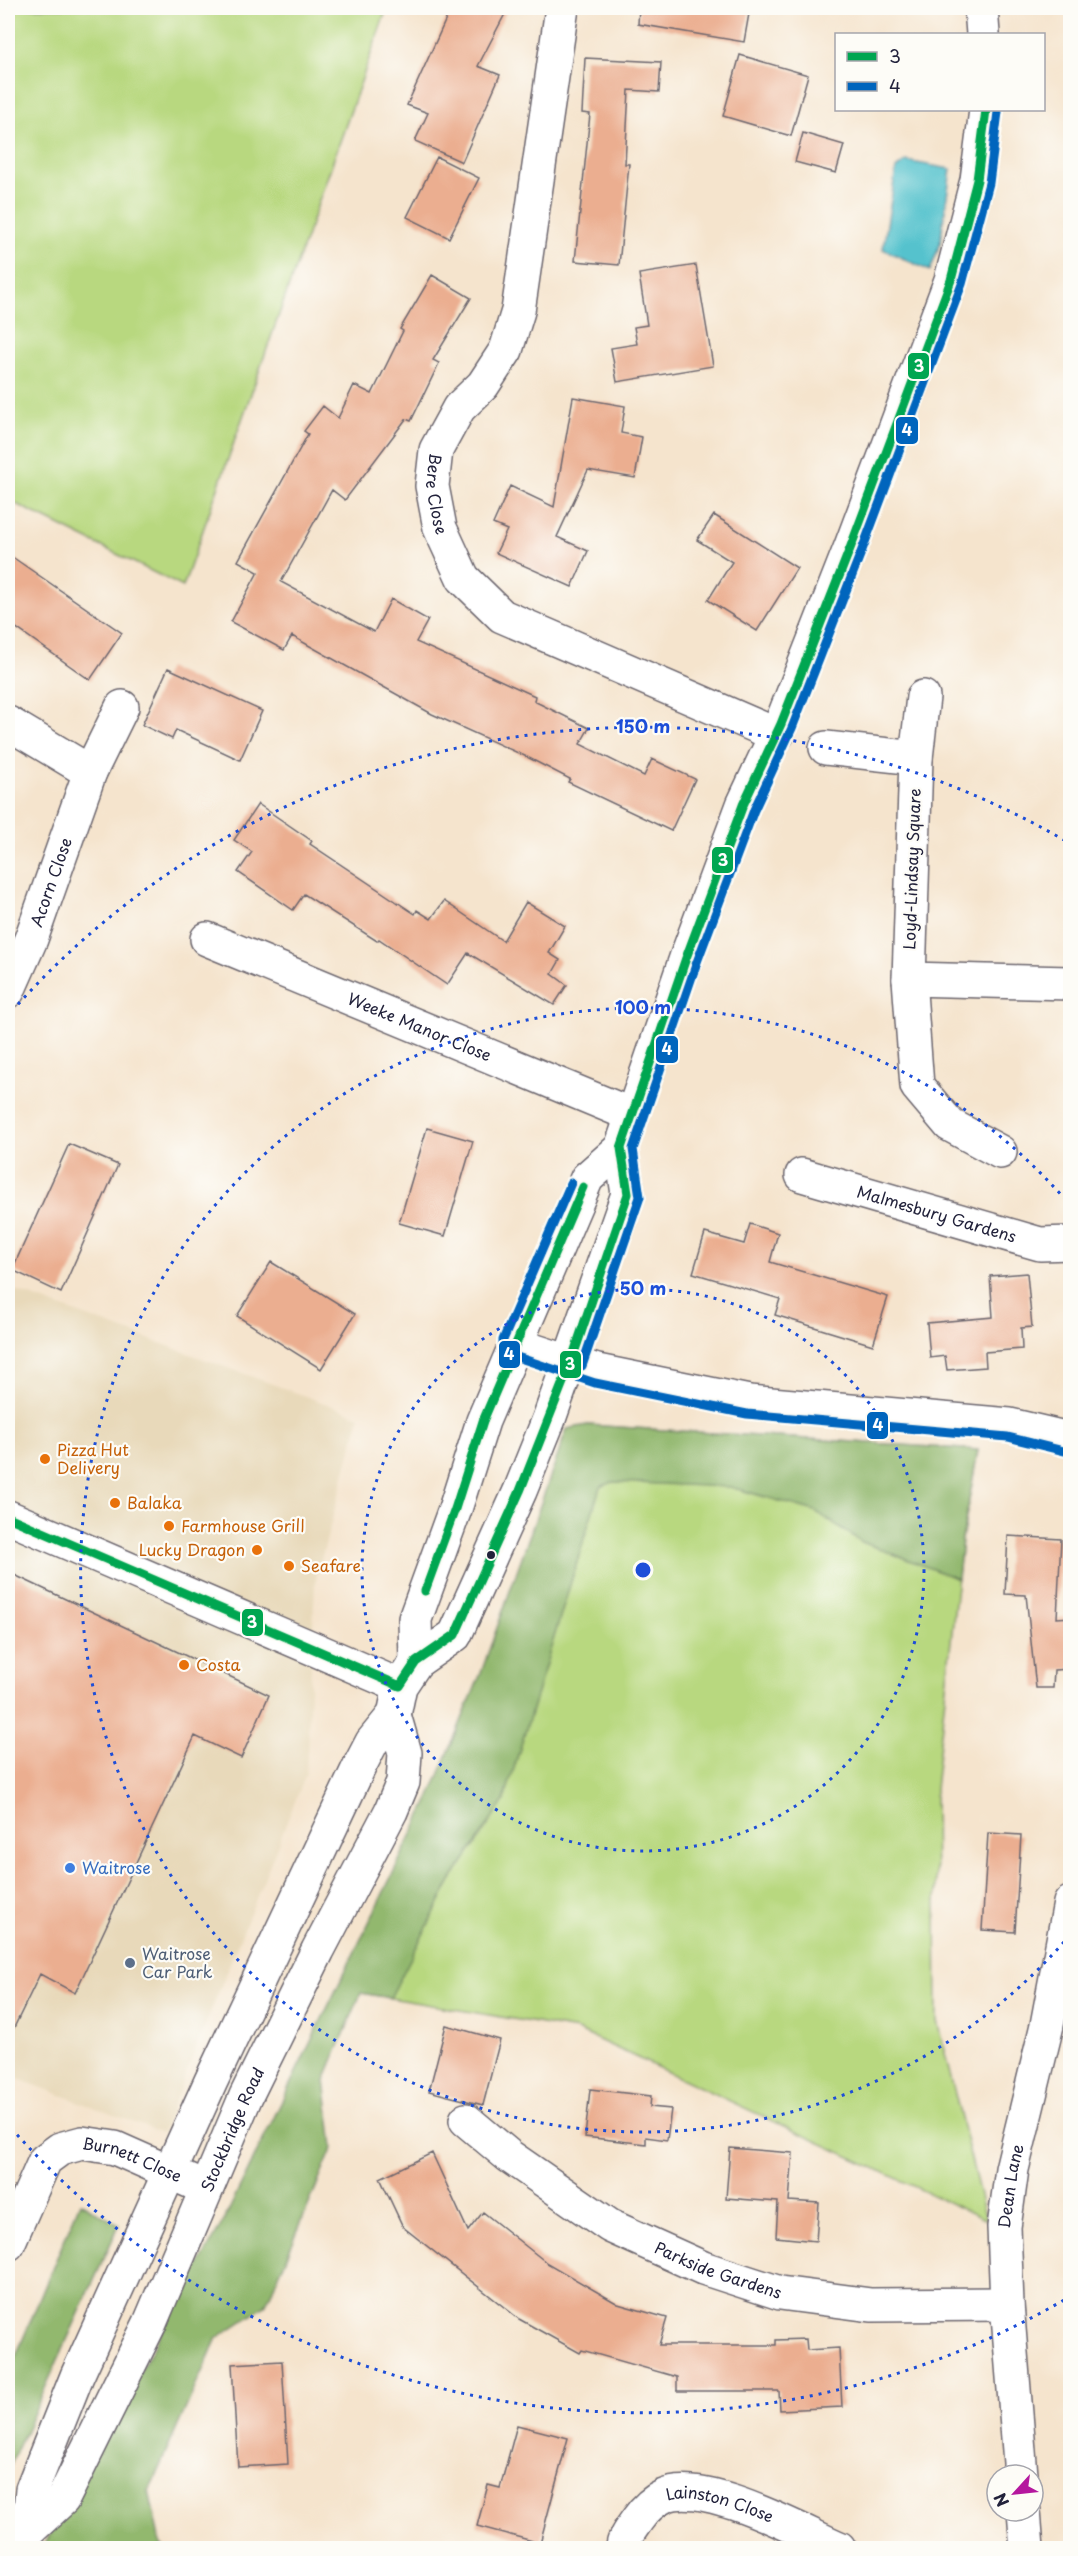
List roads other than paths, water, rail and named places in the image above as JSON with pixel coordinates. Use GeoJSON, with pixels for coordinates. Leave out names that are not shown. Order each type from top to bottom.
{"type":"FeatureCollection","features":[{"type":"Feature","properties":{"kind":"street","name":"Bere Close"},"geometry":{"type":"LineString","coordinates":[[562,8],[518,311],[506,350],[483,386],[459,408],[436,450],[432,486],[440,528],[463,578],[502,616],[777,735]]}},
{"type":"Feature","properties":{"kind":"street"},"geometry":{"type":"LineString","coordinates":[[981,8],[983,33]]}},
{"type":"Feature","properties":{"kind":"street","name":"Stockbridge Road"},"geometry":{"type":"LineString","coordinates":[[24,2540],[32,2489],[77,2376],[360,1765],[404,1688],[454,1635],[520,1491],[571,1362],[628,1194],[621,1148],[686,958],[743,805],[777,735],[902,417],[951,280],[977,180],[986,111]]}},
{"type":"Feature","properties":{"kind":"street","name":"Loyd-Lindsay Square"},"geometry":{"type":"LineString","coordinates":[[923,697],[916,758],[909,979],[917,1086],[950,1125],[1000,1152]]}},
{"type":"Feature","properties":{"kind":"street","name":"Acorn Close"},"geometry":{"type":"LineString","coordinates":[[8,991],[31,939],[90,772],[122,707]]}},
{"type":"Feature","properties":{"kind":"street"},"geometry":{"type":"LineString","coordinates":[[8,723],[90,772]]}},
{"type":"Feature","properties":{"kind":"street"},"geometry":{"type":"LineString","coordinates":[[826,748],[916,758]]}},
{"type":"Feature","properties":{"kind":"street","name":"Weeke Manor Close"},"geometry":{"type":"LineString","coordinates":[[207,939],[632,1115]]}},
{"type":"Feature","properties":{"kind":"street"},"geometry":{"type":"LineString","coordinates":[[909,979],[1071,982]]}},
{"type":"Feature","properties":{"kind":"street","name":"Stockbridge Road"},"geometry":{"type":"LineString","coordinates":[[24,2540],[63,2499],[150,2323],[205,2188],[246,2096],[318,1950],[391,1811],[403,1782],[404,1688],[415,1619],[452,1519],[483,1421],[586,1178],[621,1148]]}},
{"type":"Feature","properties":{"kind":"street","name":"Malmesbury Gardens"},"geometry":{"type":"LineString","coordinates":[[802,1175],[1040,1244],[1071,1243]]}},
{"type":"Feature","properties":{"kind":"street"},"geometry":{"type":"LineString","coordinates":[[514,1344],[597,1371],[749,1402],[1010,1425],[1065,1438],[1071,1442]]}},
{"type":"Feature","properties":{"kind":"street"},"geometry":{"type":"LineString","coordinates":[[8,1517],[404,1688]]}},
{"type":"Feature","properties":{"kind":"street","name":"Dean Lane"},"geometry":{"type":"LineString","coordinates":[[1020,2463],[1007,2304],[1005,2227],[1012,2169],[1047,2025],[1071,1903]]}},
{"type":"Feature","properties":{"kind":"street","name":"Parkside Gardens"},"geometry":{"type":"LineString","coordinates":[[466,2120],[509,2156],[610,2226],[703,2268],[780,2293],[871,2305],[1007,2304]]}},
{"type":"Feature","properties":{"kind":"street","name":"Burnett Close"},"geometry":{"type":"LineString","coordinates":[[8,2244],[45,2160],[60,2149],[82,2143],[115,2148],[205,2188]]}},
{"type":"Feature","properties":{"kind":"street","name":"Lainston Close"},"geometry":{"type":"LineString","coordinates":[[623,2548],[623,2541],[645,2508],[665,2495],[688,2492],[734,2501],[839,2548]]}},
{"type":"Feature","properties":{"kind":"street"},"geometry":{"type":"LineString","coordinates":[[1025,2523],[1028,2548]]}},
{"type":"Feature","properties":{"kind":"water"},"geometry":{"type":"Polygon","coordinates":[[[906,161],[951,169],[940,244],[930,271],[883,249],[896,169],[906,161]]]}},
{"type":"Feature","properties":{"kind":"place","name":"Pizza Hut Delivery"},"geometry":{"type":"Point","coordinates":[45,1459]}},
{"type":"Feature","properties":{"kind":"place","name":"Balaka"},"geometry":{"type":"Point","coordinates":[115,1503]}},
{"type":"Feature","properties":{"kind":"place","name":"Farmhouse Grill"},"geometry":{"type":"Point","coordinates":[169,1526]}},
{"type":"Feature","properties":{"kind":"place","name":"Lucky Dragon"},"geometry":{"type":"Point","coordinates":[257,1550]}},
{"type":"Feature","properties":{"kind":"place","name":"Seafare"},"geometry":{"type":"Point","coordinates":[289,1566]}},
{"type":"Feature","properties":{"kind":"place","name":"Costa"},"geometry":{"type":"Point","coordinates":[184,1665]}},
{"type":"Feature","properties":{"kind":"place","name":"Waitrose"},"geometry":{"type":"Point","coordinates":[70,1868]}},
{"type":"Feature","properties":{"kind":"place","name":"Waitrose Car Park"},"geometry":{"type":"Point","coordinates":[130,1963]}}]}
